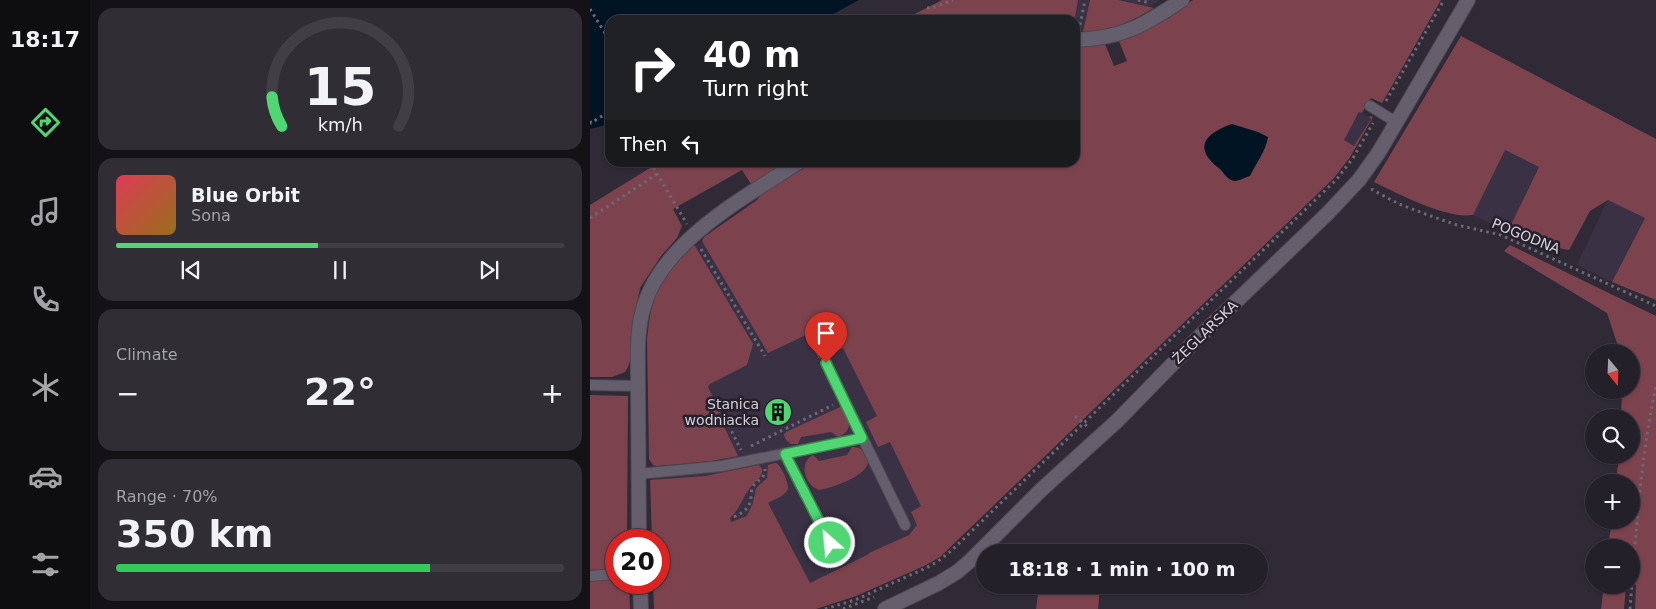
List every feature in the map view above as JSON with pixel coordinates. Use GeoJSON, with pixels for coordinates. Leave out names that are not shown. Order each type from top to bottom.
{"type":"FeatureCollection","features":[{"type":"Feature","properties":{"kind":"street"},"geometry":{"type":"LineString","coordinates":[[1080,40],[1100,38],[1126,32],[1141,26],[1182,0]]}},
{"type":"Feature","properties":{"kind":"street","name":"ŻEGLARSKA"},"geometry":{"type":"LineString","coordinates":[[885,609],[939,583],[970,561],[1041,490],[1118,420],[1197,339],[1327,214],[1358,181],[1379,152],[1468,0]]}},
{"type":"Feature","properties":{"kind":"street"},"geometry":{"type":"LineString","coordinates":[[639,529],[638,386],[640,326],[644,306],[653,282],[666,262],[712,219],[791,167]]}},
{"type":"Feature","properties":{"kind":"street"},"geometry":{"type":"LineString","coordinates":[[640,594],[641,609]]}},
{"type":"Feature","properties":{"kind":"lane"},"geometry":{"type":"LineString","coordinates":[[1375,109],[1396,122]]}},
{"type":"Feature","properties":{"kind":"lane"},"geometry":{"type":"LineString","coordinates":[[826,363],[905,525]]}},
{"type":"Feature","properties":{"kind":"lane"},"geometry":{"type":"LineString","coordinates":[[590,385],[638,386]]}},
{"type":"Feature","properties":{"kind":"lane"},"geometry":{"type":"LineString","coordinates":[[638,474],[747,462],[862,438]]}},
{"type":"Feature","properties":{"kind":"lane"},"geometry":{"type":"LineString","coordinates":[[785,454],[838,560]]}},
{"type":"Feature","properties":{"kind":"lane"},"geometry":{"type":"LineString","coordinates":[[590,576],[605,575]]}},
{"type":"Feature","properties":{"kind":"path"},"geometry":{"type":"LineString","coordinates":[[927,8],[954,0]]}},
{"type":"Feature","properties":{"kind":"path"},"geometry":{"type":"LineString","coordinates":[[1080,22],[1085,0]]}},
{"type":"Feature","properties":{"kind":"path"},"geometry":{"type":"LineString","coordinates":[[825,609],[855,600],[918,572],[951,551],[1336,179],[1353,158],[1375,109],[1444,0]]}},
{"type":"Feature","properties":{"kind":"path"},"geometry":{"type":"LineString","coordinates":[[590,9],[605,33]]}},
{"type":"Feature","properties":{"kind":"path"},"geometry":{"type":"LineString","coordinates":[[1411,67],[1425,43]]}},
{"type":"Feature","properties":{"kind":"path"},"geometry":{"type":"LineString","coordinates":[[590,121],[591,123],[605,114]]}},
{"type":"Feature","properties":{"kind":"path"},"geometry":{"type":"LineString","coordinates":[[653,167],[765,356]]}},
{"type":"Feature","properties":{"kind":"path"},"geometry":{"type":"LineString","coordinates":[[590,218],[657,174]]}},
{"type":"Feature","properties":{"kind":"path"},"geometry":{"type":"LineString","coordinates":[[1334,188],[1344,178]]}},
{"type":"Feature","properties":{"kind":"path","name":"POGODNA"},"geometry":{"type":"LineString","coordinates":[[1358,181],[1399,204],[1457,225],[1501,235],[1656,306]]}},
{"type":"Feature","properties":{"kind":"path"},"geometry":{"type":"LineString","coordinates":[[1630,609],[1644,456],[1656,386]]}},
{"type":"Feature","properties":{"kind":"path"},"geometry":{"type":"LineString","coordinates":[[741,450],[844,400]]}},
{"type":"Feature","properties":{"kind":"path"},"geometry":{"type":"LineString","coordinates":[[720,408],[747,462]]}},
{"type":"Feature","properties":{"kind":"path"},"geometry":{"type":"LineString","coordinates":[[1081,433],[1095,420]]}},
{"type":"Feature","properties":{"kind":"path"},"geometry":{"type":"LineString","coordinates":[[734,517],[748,508],[751,502],[753,487],[764,477],[765,468]]}},
{"type":"Feature","properties":{"kind":"path"},"geometry":{"type":"LineString","coordinates":[[843,609],[876,596]]}},
{"type":"Feature","properties":{"kind":"shaded area"},"geometry":{"type":"Polygon","coordinates":[[[942,0],[1078,0],[1075,15],[913,15],[942,0]]]}},
{"type":"Feature","properties":{"kind":"shaded area"},"geometry":{"type":"Polygon","coordinates":[[[1078,0],[1160,0],[1118,26],[1080,31],[1080,15],[1075,15],[1078,0]]]}},
{"type":"Feature","properties":{"kind":"shaded area"},"geometry":{"type":"Polygon","coordinates":[[[1090,0],[1118,0],[1154,8],[1120,25],[1102,30],[1083,32],[1090,0]]]}},
{"type":"Feature","properties":{"kind":"shaded area"},"geometry":{"type":"Polygon","coordinates":[[[1193,0],[1441,0],[1382,103],[1371,98],[1362,113],[1359,112],[1344,140],[1354,146],[1371,119],[1369,117],[1373,117],[1350,157],[1334,178],[940,557],[856,596],[816,609],[654,609],[653,594],[670,594],[670,529],[652,529],[650,480],[705,476],[759,465],[762,469],[762,474],[730,518],[731,522],[747,516],[753,503],[756,488],[767,478],[768,465],[776,463],[784,474],[788,489],[768,503],[810,583],[909,535],[917,525],[911,512],[921,506],[890,442],[878,447],[866,422],[877,416],[843,348],[819,359],[806,335],[768,353],[702,241],[704,237],[757,200],[762,193],[805,167],[1080,167],[1080,46],[1105,44],[1114,66],[1127,61],[1119,41],[1143,31],[1193,0]]]}},
{"type":"Feature","properties":{"kind":"shaded area"},"geometry":{"type":"Polygon","coordinates":[[[1461,36],[1656,139],[1656,300],[1612,282],[1645,218],[1608,200],[1590,211],[1569,250],[1543,245],[1508,231],[1539,167],[1505,150],[1473,215],[1462,215],[1436,209],[1409,199],[1374,182],[1461,36]]]}},
{"type":"Feature","properties":{"kind":"shaded area"},"geometry":{"type":"Polygon","coordinates":[[[1360,112],[1371,118],[1355,146],[1343,140],[1360,112]]]}},
{"type":"Feature","properties":{"kind":"shaded area"},"geometry":{"type":"Polygon","coordinates":[[[1504,150],[1539,167],[1508,231],[1473,215],[1504,150]]]}},
{"type":"Feature","properties":{"kind":"shaded area"},"geometry":{"type":"Polygon","coordinates":[[[652,167],[778,167],[751,184],[742,170],[673,209],[682,226],[677,238],[661,256],[640,288],[633,326],[632,356],[625,372],[612,377],[590,377],[590,205],[652,167]]]}},
{"type":"Feature","properties":{"kind":"shaded area"},"geometry":{"type":"Polygon","coordinates":[[[780,192],[937,518],[788,609],[670,584],[670,529],[654,529],[649,342],[685,255],[695,246],[780,192]]]}},
{"type":"Feature","properties":{"kind":"shaded area"},"geometry":{"type":"Polygon","coordinates":[[[1608,200],[1645,217],[1612,282],[1577,265],[1608,200]]]}},
{"type":"Feature","properties":{"kind":"shaded area"},"geometry":{"type":"Polygon","coordinates":[[[692,245],[695,246],[753,344],[747,365],[710,384],[708,387],[720,412],[718,414],[738,456],[711,461],[657,466],[653,465],[649,459],[647,340],[649,322],[652,304],[662,279],[667,271],[692,245]]]}},
{"type":"Feature","properties":{"kind":"shaded area"},"geometry":{"type":"Polygon","coordinates":[[[1510,245],[1656,316],[1656,609],[1635,609],[1636,594],[1640,594],[1640,539],[1609,539],[1611,529],[1640,529],[1640,474],[1617,474],[1618,464],[1640,464],[1640,409],[1621,409],[1622,399],[1640,399],[1640,344],[1617,344],[1607,313],[1504,251],[1510,245]]]}},
{"type":"Feature","properties":{"kind":"shaded area"},"geometry":{"type":"Polygon","coordinates":[[[590,395],[628,396],[627,529],[605,529],[605,594],[629,594],[630,609],[590,609],[590,395]]]}},
{"type":"Feature","properties":{"kind":"shaded area"},"geometry":{"type":"Polygon","coordinates":[[[840,407],[844,408],[849,421],[848,428],[843,435],[838,437],[831,432],[801,437],[798,444],[791,444],[786,440],[784,435],[786,432],[840,407]]]}},
{"type":"Feature","properties":{"kind":"shaded area"},"geometry":{"type":"Polygon","coordinates":[[[852,447],[858,448],[866,454],[868,461],[866,467],[860,473],[843,483],[819,490],[810,484],[805,474],[808,459],[813,455],[819,461],[847,455],[852,447]]]}},
{"type":"Feature","properties":{"kind":"shaded area"},"geometry":{"type":"Polygon","coordinates":[[[1038,594],[1099,594],[1098,609],[1036,609],[1038,594]]]}},
{"type":"Feature","properties":{"kind":"shaded area"},"geometry":{"type":"Polygon","coordinates":[[[1603,594],[1625,594],[1624,609],[1601,609],[1603,594]]]}},
{"type":"Feature","properties":{"kind":"water"},"geometry":{"type":"Polygon","coordinates":[[[590,0],[859,0],[831,15],[605,15],[605,125],[590,129],[590,0]]]}},
{"type":"Feature","properties":{"kind":"water"},"geometry":{"type":"Polygon","coordinates":[[[1232,124],[1268,137],[1263,152],[1250,176],[1235,181],[1228,178],[1211,161],[1204,148],[1205,142],[1209,137],[1232,124]]]}},
{"type":"Feature","properties":{"kind":"place","name":"Stanica wodniacka"},"geometry":{"type":"Point","coordinates":[778,412]}},
{"type":"Feature","properties":{"kind":"route"},"geometry":{"type":"LineString","coordinates":[[826,363],[862,438],[785,454],[830,543]]}}]}
